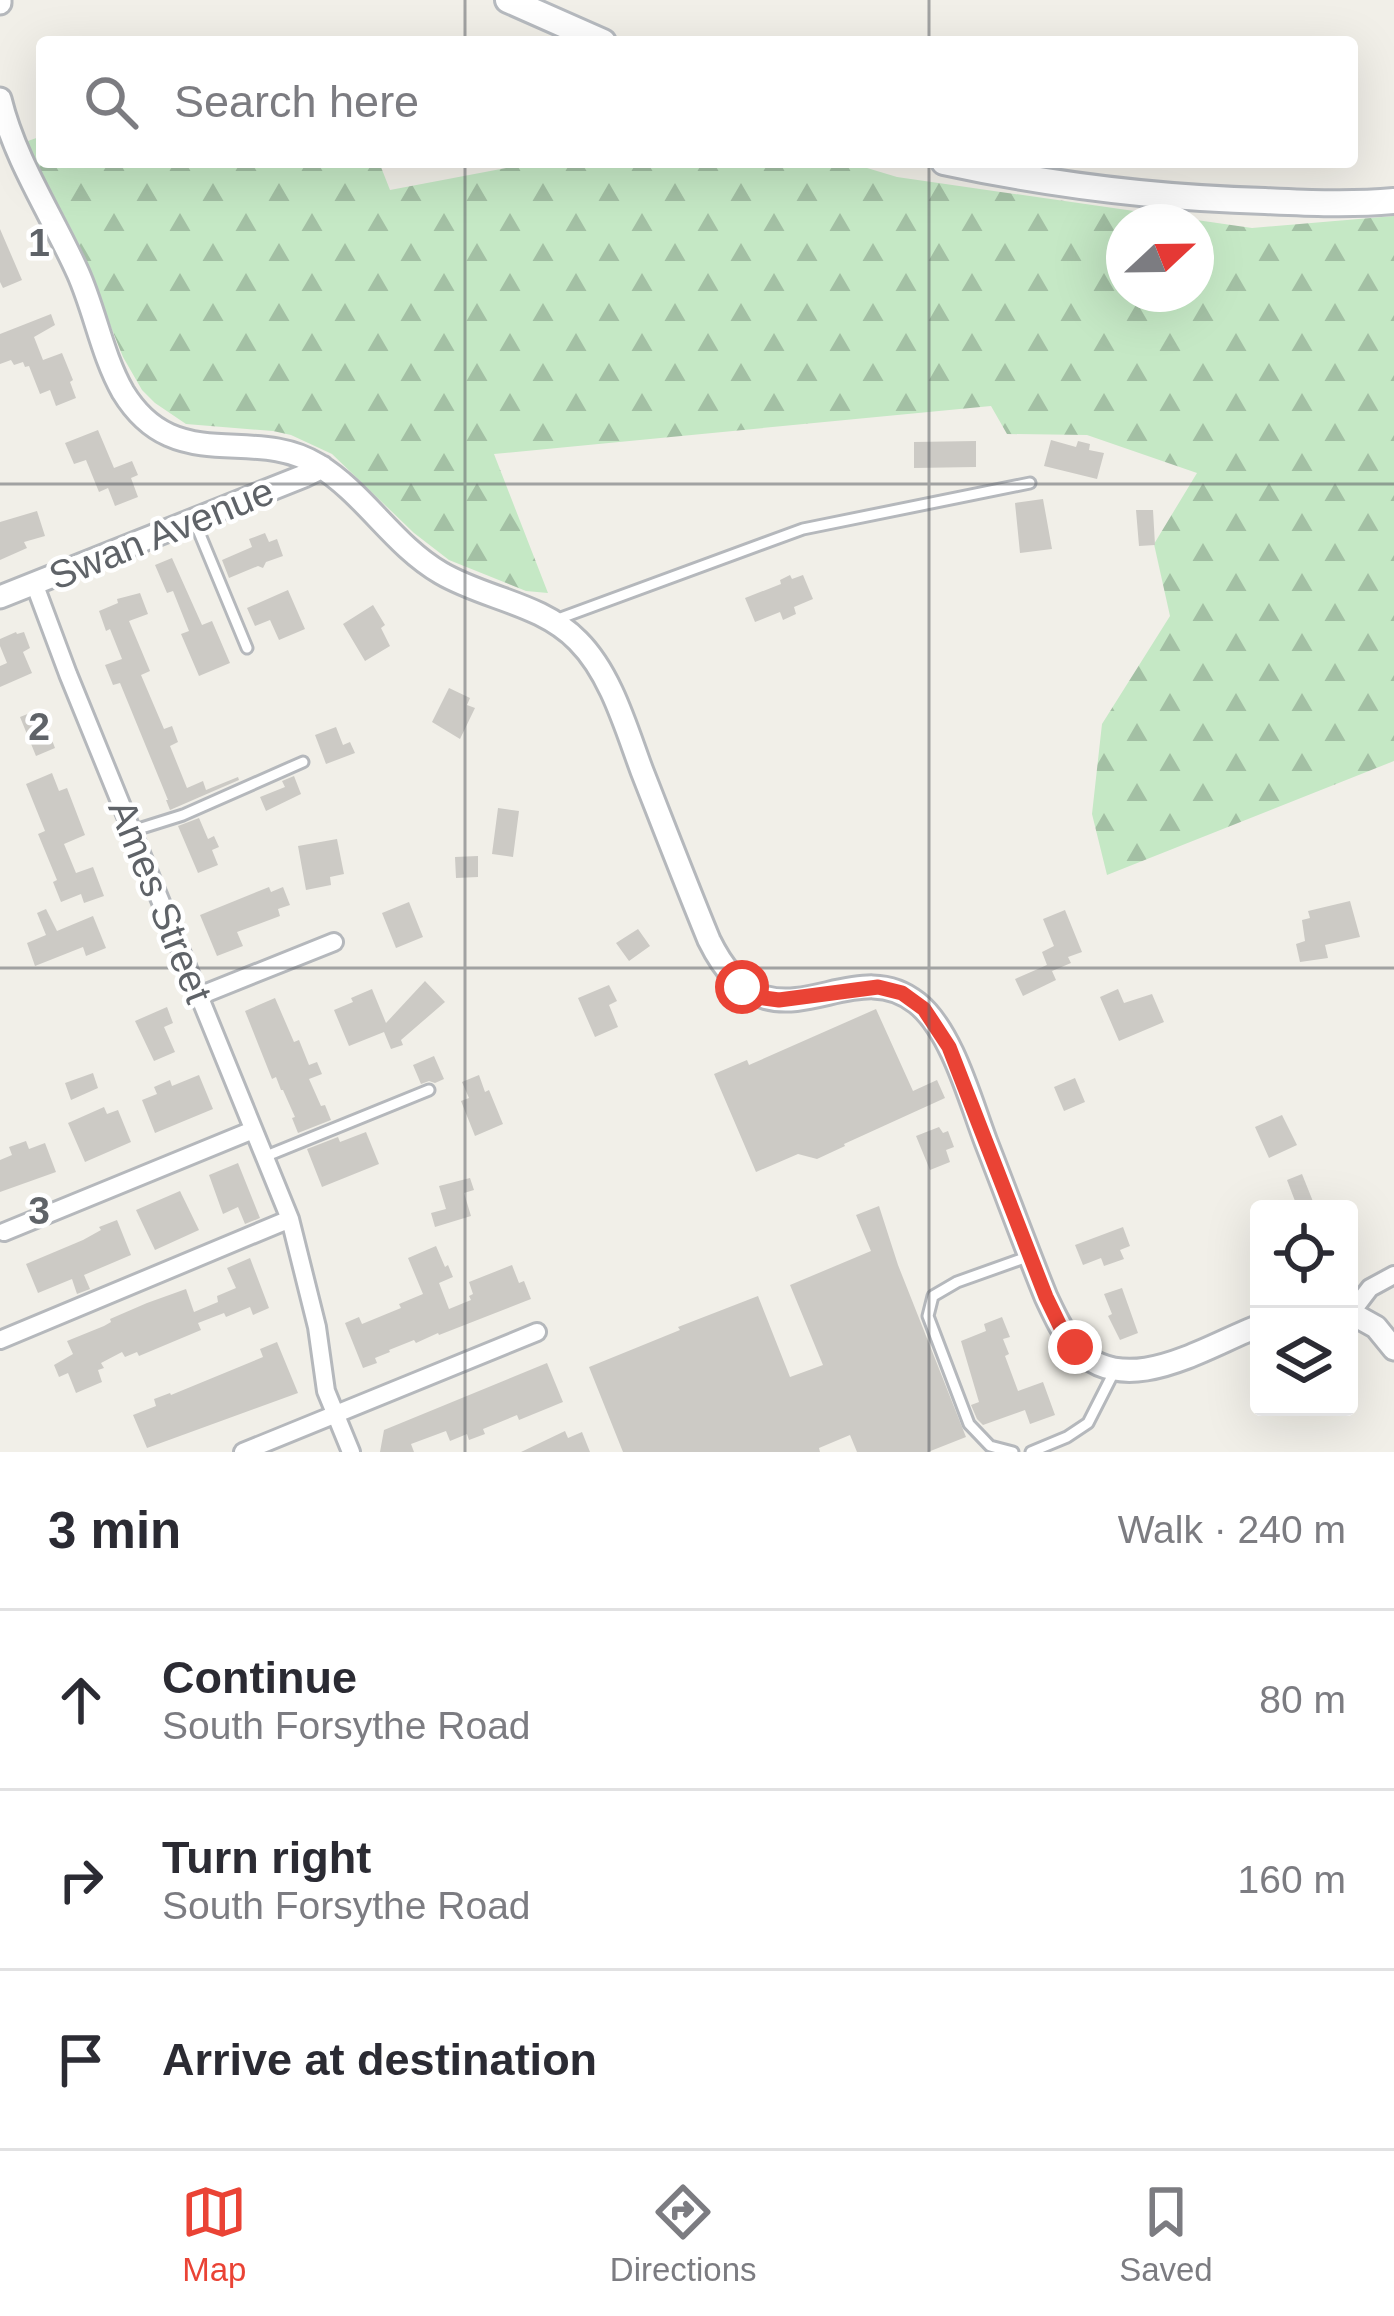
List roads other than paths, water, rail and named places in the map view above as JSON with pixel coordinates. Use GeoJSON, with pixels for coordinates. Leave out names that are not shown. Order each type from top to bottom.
{"type":"FeatureCollection","features":[{"type":"Feature","properties":{"kind":"main road"},"geometry":{"type":"LineString","coordinates":[[508,0],[589,36]]}},
{"type":"Feature","properties":{"kind":"main road"},"geometry":{"type":"LineString","coordinates":[[976,168],[1158,196],[1328,204],[1394,201]]}},
{"type":"Feature","properties":{"kind":"street"},"geometry":{"type":"LineString","coordinates":[[1,110],[79,276],[112,370],[134,408],[154,426],[181,440],[284,450],[322,467],[428,565],[553,621],[584,648],[608,687],[709,940],[742,987],[771,999],[798,1000],[878,987],[902,993],[924,1009],[949,1047],[1055,1316],[1089,1359],[1114,1370],[1135,1371],[1250,1330]]}},
{"type":"Feature","properties":{"kind":"street","name":"Swan Avenue"},"geometry":{"type":"LineString","coordinates":[[0,597],[322,467]]}},
{"type":"Feature","properties":{"kind":"street","name":"Ames Street"},"geometry":{"type":"LineString","coordinates":[[34,583],[290,1219],[317,1327],[326,1391],[351,1452]]}},
{"type":"Feature","properties":{"kind":"street"},"geometry":{"type":"LineString","coordinates":[[200,996],[334,942]]}},
{"type":"Feature","properties":{"kind":"street"},"geometry":{"type":"LineString","coordinates":[[4,1232],[253,1130]]}},
{"type":"Feature","properties":{"kind":"street"},"geometry":{"type":"LineString","coordinates":[[0,1340],[290,1219]]}},
{"type":"Feature","properties":{"kind":"street"},"geometry":{"type":"LineString","coordinates":[[1353,1308],[1370,1288],[1394,1275]]}},
{"type":"Feature","properties":{"kind":"street"},"geometry":{"type":"LineString","coordinates":[[1358,1317],[1376,1327],[1394,1349]]}},
{"type":"Feature","properties":{"kind":"street"},"geometry":{"type":"LineString","coordinates":[[243,1452],[537,1332]]}},
{"type":"Feature","properties":{"kind":"lane"},"geometry":{"type":"LineString","coordinates":[[553,621],[785,534],[1030,483]]}},
{"type":"Feature","properties":{"kind":"lane"},"geometry":{"type":"LineString","coordinates":[[194,520],[247,648]]}},
{"type":"Feature","properties":{"kind":"lane"},"geometry":{"type":"LineString","coordinates":[[132,831],[182,815],[304,762]]}},
{"type":"Feature","properties":{"kind":"lane"},"geometry":{"type":"LineString","coordinates":[[264,1157],[429,1090]]}},
{"type":"Feature","properties":{"kind":"lane"},"geometry":{"type":"LineString","coordinates":[[1013,1452],[990,1446],[969,1424],[928,1316],[933,1296],[957,1282],[1030,1256]]}},
{"type":"Feature","properties":{"kind":"lane"},"geometry":{"type":"LineString","coordinates":[[1031,1452],[1088,1423],[1114,1370]]}}]}
